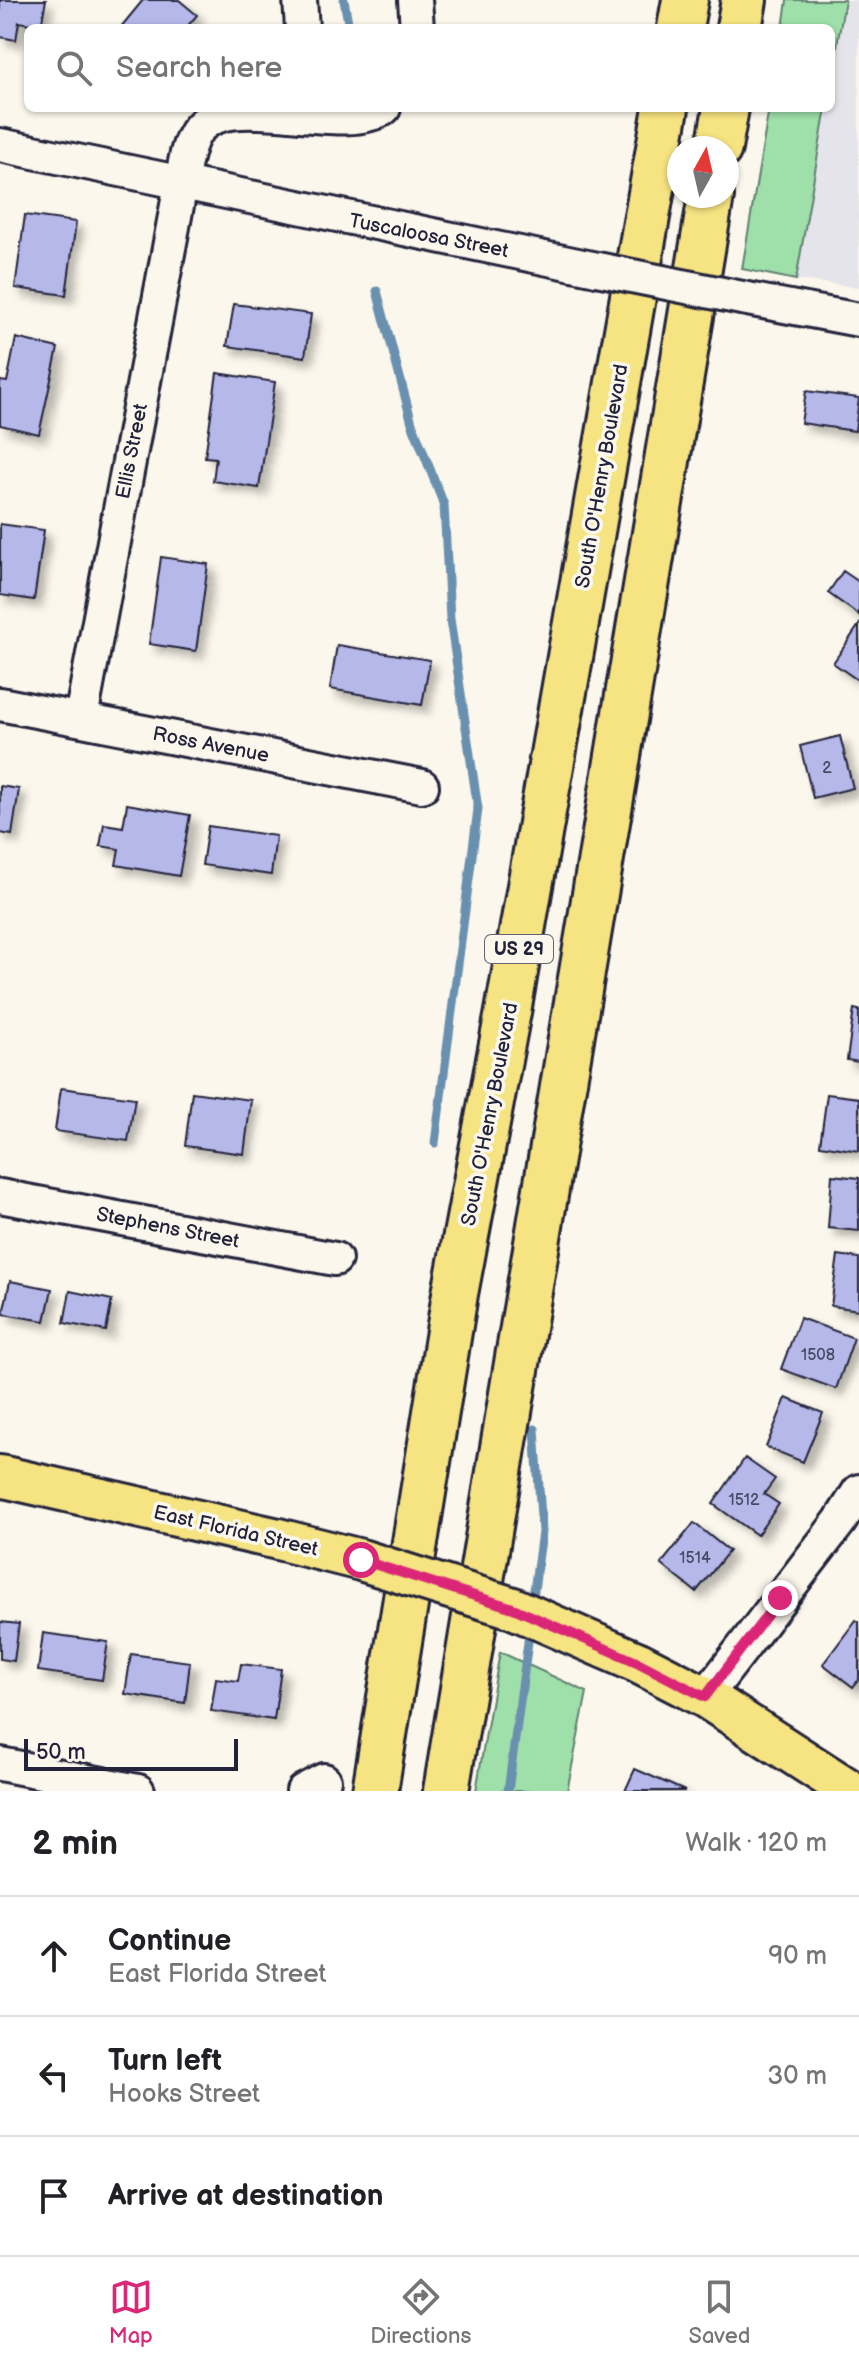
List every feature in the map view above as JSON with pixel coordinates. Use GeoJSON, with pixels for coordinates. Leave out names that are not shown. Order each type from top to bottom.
{"type":"FeatureCollection","features":[{"type":"Feature","properties":{"kind":"highway"},"geometry":{"type":"LineString","coordinates":[[681,24],[685,0]]}},
{"type":"Feature","properties":{"kind":"highway"},"geometry":{"type":"LineString","coordinates":[[740,24],[744,0]]}},
{"type":"Feature","properties":{"kind":"highway","name":"South O'Henry Boulevard"},"geometry":{"type":"LineString","coordinates":[[375,1791],[455,1294],[508,1012],[665,112]]}},
{"type":"Feature","properties":{"kind":"highway"},"geometry":{"type":"LineString","coordinates":[[721,136],[725,112]]}},
{"type":"Feature","properties":{"kind":"highway"},"geometry":{"type":"LineString","coordinates":[[446,1791],[709,208]]}},
{"type":"Feature","properties":{"kind":"main road","name":"East Florida Street"},"geometry":{"type":"LineString","coordinates":[[0,1476],[376,1564],[513,1608],[639,1663],[705,1697],[851,1791]]}},
{"type":"Feature","properties":{"kind":"street"},"geometry":{"type":"LineString","coordinates":[[300,0],[302,24]]}},
{"type":"Feature","properties":{"kind":"street"},"geometry":{"type":"LineString","coordinates":[[415,0],[417,24]]}},
{"type":"Feature","properties":{"kind":"street"},"geometry":{"type":"LineString","coordinates":[[306,112],[348,117],[378,112]]}},
{"type":"Feature","properties":{"kind":"street","name":"Ellis Street"},"geometry":{"type":"LineString","coordinates":[[81,718],[192,137],[205,119],[220,114],[306,112]]}},
{"type":"Feature","properties":{"kind":"street","name":"Tuscaloosa Street"},"geometry":{"type":"LineString","coordinates":[[0,145],[859,320]]}},
{"type":"Feature","properties":{"kind":"street","name":"Ross Avenue"},"geometry":{"type":"LineString","coordinates":[[0,704],[422,786]]}},
{"type":"Feature","properties":{"kind":"street","name":"Stephens Street"},"geometry":{"type":"LineString","coordinates":[[0,1196],[335,1259]]}},
{"type":"Feature","properties":{"kind":"street"},"geometry":{"type":"LineString","coordinates":[[705,1697],[840,1521],[859,1491]]}},
{"type":"Feature","properties":{"kind":"street"},"geometry":{"type":"LineString","coordinates":[[0,1764],[48,1783],[138,1791]]}},
{"type":"Feature","properties":{"kind":"shaded area"},"geometry":{"type":"Polygon","coordinates":[[[845,0],[859,0],[859,287],[796,280],[825,112],[835,112],[835,57],[845,0]]]}},
{"type":"Feature","properties":{"kind":"green space"},"geometry":{"type":"Polygon","coordinates":[[[787,0],[845,0],[835,57],[835,24],[784,24],[787,0]]]}},
{"type":"Feature","properties":{"kind":"green space"},"geometry":{"type":"Polygon","coordinates":[[[768,112],[825,112],[796,280],[742,269],[768,112]]]}},
{"type":"Feature","properties":{"kind":"green space"},"geometry":{"type":"Polygon","coordinates":[[[500,1652],[587,1692],[567,1791],[476,1791],[500,1652]]]}},
{"type":"Feature","properties":{"kind":"building"},"geometry":{"type":"Polygon","coordinates":[[[0,0],[46,0],[41,24],[19,22],[16,40],[0,37],[0,0]]]}},
{"type":"Feature","properties":{"kind":"building"},"geometry":{"type":"Polygon","coordinates":[[[143,0],[179,0],[197,15],[189,24],[123,24],[143,0]]]}},
{"type":"Feature","properties":{"kind":"building"},"geometry":{"type":"Polygon","coordinates":[[[25,215],[76,222],[66,295],[15,288],[25,215]]]}},
{"type":"Feature","properties":{"kind":"building"},"geometry":{"type":"Polygon","coordinates":[[[234,304],[311,314],[305,357],[227,346],[234,304]]]}},
{"type":"Feature","properties":{"kind":"building"},"geometry":{"type":"Polygon","coordinates":[[[16,338],[58,348],[39,434],[0,425],[0,381],[7,382],[16,338]]]}},
{"type":"Feature","properties":{"kind":"building"},"geometry":{"type":"Polygon","coordinates":[[[217,373],[275,382],[259,488],[213,481],[216,458],[205,457],[217,373]]]}},
{"type":"Feature","properties":{"kind":"building"},"geometry":{"type":"Polygon","coordinates":[[[806,391],[859,398],[855,431],[801,423],[806,391]]]}},
{"type":"Feature","properties":{"kind":"building"},"geometry":{"type":"Polygon","coordinates":[[[0,524],[44,530],[34,600],[0,595],[0,524]]]}},
{"type":"Feature","properties":{"kind":"building"},"geometry":{"type":"Polygon","coordinates":[[[161,557],[208,564],[196,651],[149,644],[161,557]]]}},
{"type":"Feature","properties":{"kind":"building"},"geometry":{"type":"Polygon","coordinates":[[[843,571],[859,582],[859,615],[828,593],[843,571]]]}},
{"type":"Feature","properties":{"kind":"building"},"geometry":{"type":"Polygon","coordinates":[[[859,625],[859,681],[833,663],[859,625]]]}},
{"type":"Feature","properties":{"kind":"building"},"geometry":{"type":"Polygon","coordinates":[[[337,645],[430,660],[422,705],[330,689],[337,645]]]}},
{"type":"Feature","properties":{"kind":"building"},"geometry":{"type":"Polygon","coordinates":[[[840,736],[853,788],[813,798],[800,746],[840,736]]]}},
{"type":"Feature","properties":{"kind":"building"},"geometry":{"type":"Polygon","coordinates":[[[0,786],[19,789],[12,835],[0,833],[0,786]]]}},
{"type":"Feature","properties":{"kind":"building"},"geometry":{"type":"Polygon","coordinates":[[[127,804],[190,815],[179,876],[116,865],[119,849],[100,846],[104,824],[123,827],[127,804]]]}},
{"type":"Feature","properties":{"kind":"building"},"geometry":{"type":"Polygon","coordinates":[[[208,826],[276,836],[271,875],[202,865],[208,826]]]}},
{"type":"Feature","properties":{"kind":"building"},"geometry":{"type":"Polygon","coordinates":[[[854,1009],[859,1010],[859,1062],[847,1060],[854,1009]]]}},
{"type":"Feature","properties":{"kind":"building"},"geometry":{"type":"Polygon","coordinates":[[[61,1088],[135,1098],[128,1141],[55,1131],[61,1088]]]}},
{"type":"Feature","properties":{"kind":"building"},"geometry":{"type":"Polygon","coordinates":[[[192,1092],[251,1100],[244,1154],[185,1146],[192,1092]]]}},
{"type":"Feature","properties":{"kind":"building"},"geometry":{"type":"Polygon","coordinates":[[[827,1094],[859,1098],[859,1151],[820,1145],[827,1094]]]}},
{"type":"Feature","properties":{"kind":"building"},"geometry":{"type":"Polygon","coordinates":[[[832,1175],[859,1178],[859,1231],[828,1228],[832,1175]]]}},
{"type":"Feature","properties":{"kind":"building"},"geometry":{"type":"Polygon","coordinates":[[[838,1255],[859,1258],[859,1310],[831,1306],[838,1255]]]}},
{"type":"Feature","properties":{"kind":"building"},"geometry":{"type":"Polygon","coordinates":[[[10,1281],[52,1289],[45,1321],[3,1314],[10,1281]]]}},
{"type":"Feature","properties":{"kind":"building"},"geometry":{"type":"Polygon","coordinates":[[[70,1291],[112,1300],[106,1331],[64,1323],[70,1291]]]}},
{"type":"Feature","properties":{"kind":"building"},"geometry":{"type":"Polygon","coordinates":[[[800,1318],[854,1338],[836,1389],[781,1369],[800,1318]]]}},
{"type":"Feature","properties":{"kind":"building"},"geometry":{"type":"Polygon","coordinates":[[[786,1398],[823,1413],[803,1462],[766,1447],[786,1398]]]}},
{"type":"Feature","properties":{"kind":"building"},"geometry":{"type":"Polygon","coordinates":[[[745,1458],[775,1479],[764,1494],[779,1504],[757,1535],[713,1504],[745,1458]]]}},
{"type":"Feature","properties":{"kind":"building"},"geometry":{"type":"Polygon","coordinates":[[[694,1523],[729,1551],[696,1592],[661,1564],[694,1523]]]}},
{"type":"Feature","properties":{"kind":"building"},"geometry":{"type":"Polygon","coordinates":[[[856,1620],[859,1622],[859,1679],[853,1687],[823,1664],[856,1620]]]}},
{"type":"Feature","properties":{"kind":"building"},"geometry":{"type":"Polygon","coordinates":[[[0,1622],[19,1624],[14,1661],[0,1659],[0,1622]]]}},
{"type":"Feature","properties":{"kind":"building"},"geometry":{"type":"Polygon","coordinates":[[[43,1633],[108,1642],[102,1680],[38,1671],[43,1633]]]}},
{"type":"Feature","properties":{"kind":"building"},"geometry":{"type":"Polygon","coordinates":[[[131,1654],[190,1662],[185,1703],[125,1694],[131,1654]]]}},
{"type":"Feature","properties":{"kind":"building"},"geometry":{"type":"Polygon","coordinates":[[[241,1664],[281,1669],[274,1720],[211,1711],[216,1678],[238,1681],[241,1664]]]}},
{"type":"Feature","properties":{"kind":"building"},"geometry":{"type":"Polygon","coordinates":[[[635,1769],[685,1791],[625,1791],[635,1769]]]}},
{"type":"Feature","properties":{"kind":"waterway"},"geometry":{"type":"LineString","coordinates":[[344,0],[348,24]]}},
{"type":"Feature","properties":{"kind":"waterway"},"geometry":{"type":"LineString","coordinates":[[377,291],[412,423],[444,505],[450,619],[478,809],[435,1143]]}},
{"type":"Feature","properties":{"kind":"waterway"},"geometry":{"type":"LineString","coordinates":[[532,1605],[542,1532],[535,1429]]}},
{"type":"Feature","properties":{"kind":"waterway"},"geometry":{"type":"LineString","coordinates":[[508,1791],[530,1627]]}},
{"type":"Feature","properties":{"kind":"route"},"geometry":{"type":"LineString","coordinates":[[361,1560],[513,1608],[639,1663],[705,1697],[780,1598]]}}]}
